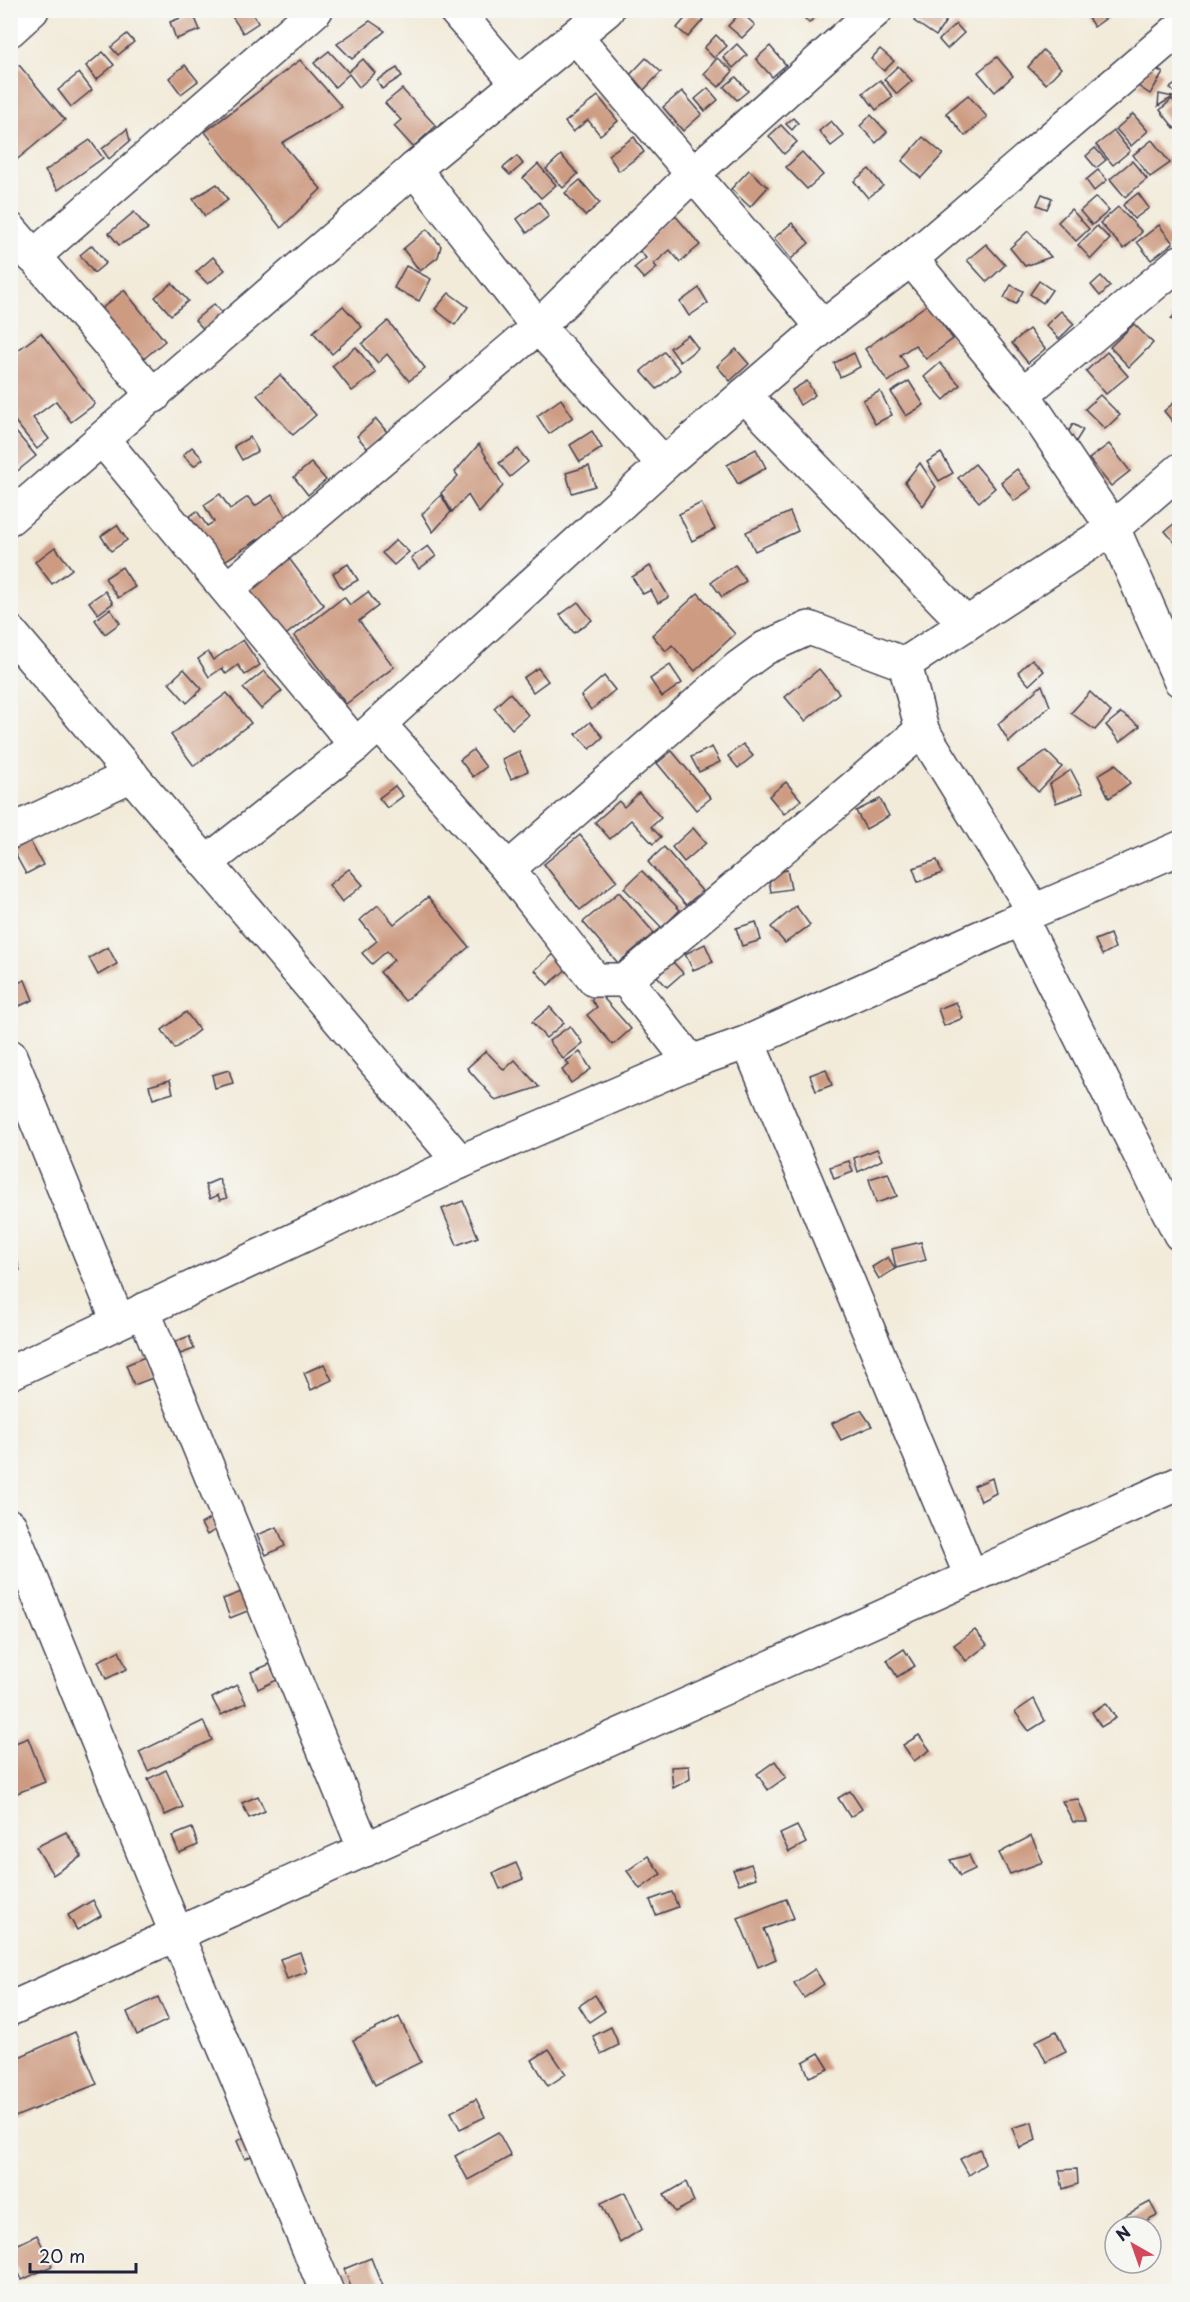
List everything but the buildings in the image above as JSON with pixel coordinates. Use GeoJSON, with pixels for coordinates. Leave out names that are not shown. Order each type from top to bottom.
{"type":"FeatureCollection","features":[{"type":"Feature","properties":{"kind":"street"},"geometry":{"type":"LineString","coordinates":[[10,30],[32,10]]}},
{"type":"Feature","properties":{"kind":"street"},"geometry":{"type":"LineString","coordinates":[[33,257],[316,10]]}},
{"type":"Feature","properties":{"kind":"street"},"geometry":{"type":"LineString","coordinates":[[455,10],[518,83]]}},
{"type":"Feature","properties":{"kind":"street"},"geometry":{"type":"LineString","coordinates":[[10,518],[154,396],[414,169],[608,10]]}},
{"type":"Feature","properties":{"kind":"street"},"geometry":{"type":"LineString","coordinates":[[227,589],[538,327],[694,173],[876,10]]}},
{"type":"Feature","properties":{"kind":"street"},"geometry":{"type":"LineString","coordinates":[[206,863],[367,734],[664,464],[824,327],[911,259],[1179,28]]}},
{"type":"Feature","properties":{"kind":"street"},"geometry":{"type":"LineString","coordinates":[[576,37],[824,327]]}},
{"type":"Feature","properties":{"kind":"street"},"geometry":{"type":"LineString","coordinates":[[414,169],[538,327],[664,464]]}},
{"type":"Feature","properties":{"kind":"street"},"geometry":{"type":"LineString","coordinates":[[10,229],[154,396]]}},
{"type":"Feature","properties":{"kind":"street"},"geometry":{"type":"LineString","coordinates":[[911,259],[1023,394],[1113,528],[1179,680]]}},
{"type":"Feature","properties":{"kind":"street"},"geometry":{"type":"LineString","coordinates":[[1023,394],[1179,262]]}},
{"type":"Feature","properties":{"kind":"street"},"geometry":{"type":"LineString","coordinates":[[744,395],[966,624]]}},
{"type":"Feature","properties":{"kind":"street"},"geometry":{"type":"LineString","coordinates":[[103,440],[227,589],[367,734],[508,869],[595,980],[627,980],[922,730]]}},
{"type":"Feature","properties":{"kind":"street"},"geometry":{"type":"LineString","coordinates":[[904,664],[1113,528],[1179,470]]}},
{"type":"Feature","properties":{"kind":"street"},"geometry":{"type":"LineString","coordinates":[[508,869],[739,667],[765,648],[809,628],[904,664]]}},
{"type":"Feature","properties":{"kind":"street"},"geometry":{"type":"LineString","coordinates":[[10,632],[460,1162]]}},
{"type":"Feature","properties":{"kind":"street"},"geometry":{"type":"LineString","coordinates":[[904,664],[922,730],[1027,915],[1179,1234]]}},
{"type":"Feature","properties":{"kind":"street"},"geometry":{"type":"LineString","coordinates":[[10,832],[132,775]]}},
{"type":"Feature","properties":{"kind":"street"},"geometry":{"type":"LineString","coordinates":[[10,1373],[460,1162],[691,1062],[748,1042],[1179,848]]}},
{"type":"Feature","properties":{"kind":"street"},"geometry":{"type":"LineString","coordinates":[[627,980],[691,1062]]}},
{"type":"Feature","properties":{"kind":"street"},"geometry":{"type":"LineString","coordinates":[[748,1042],[971,1576]]}},
{"type":"Feature","properties":{"kind":"street"},"geometry":{"type":"LineString","coordinates":[[10,1056],[19,1098],[131,1315],[365,1850]]}},
{"type":"Feature","properties":{"kind":"street"},"geometry":{"type":"LineString","coordinates":[[10,2009],[1179,1483]]}},
{"type":"Feature","properties":{"kind":"street"},"geometry":{"type":"LineString","coordinates":[[10,1526],[177,1935],[327,2292]]}}]}
